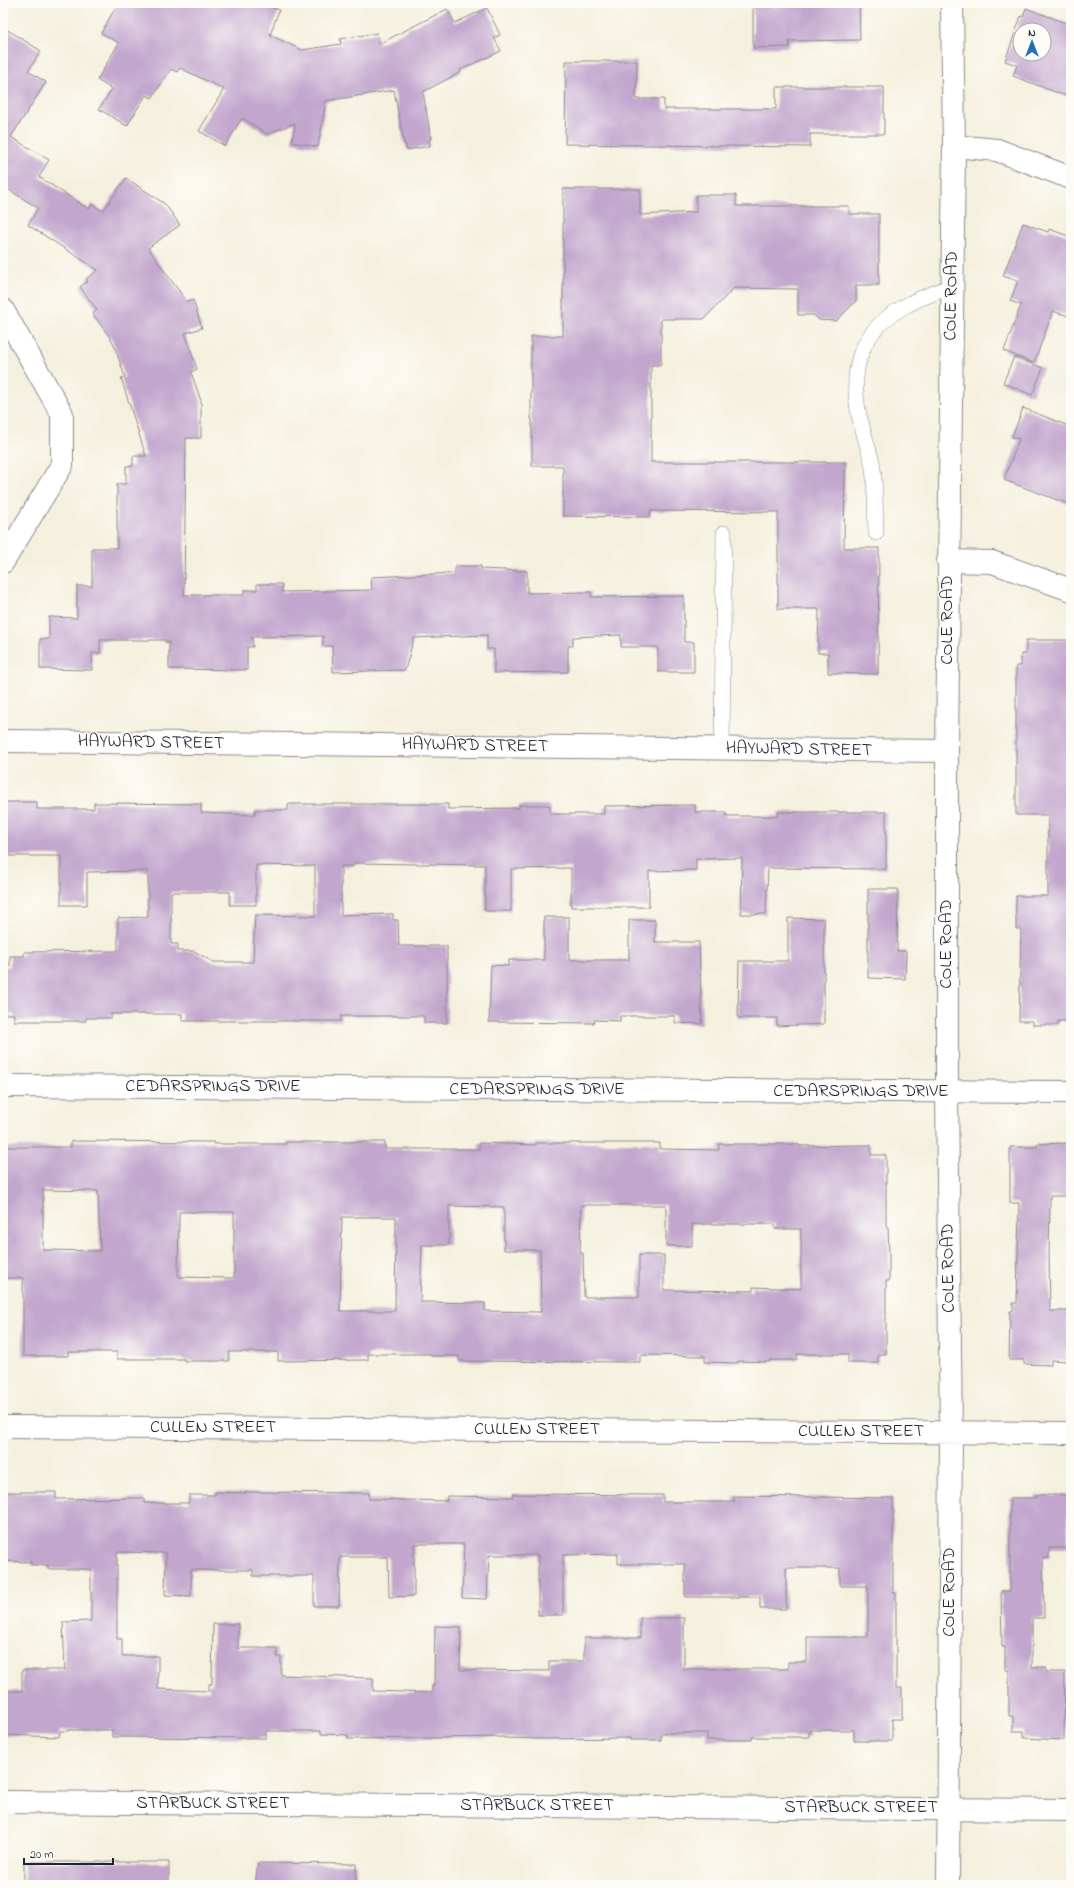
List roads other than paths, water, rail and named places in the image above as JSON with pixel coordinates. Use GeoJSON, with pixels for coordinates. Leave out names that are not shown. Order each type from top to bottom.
{"type":"FeatureCollection","features":[{"type":"Feature","properties":{"kind":"street","name":"COLE ROAD"},"geometry":{"type":"LineString","coordinates":[[948,1885],[951,1432],[947,1092],[947,751],[954,146],[952,3]]}},
{"type":"Feature","properties":{"kind":"street"},"geometry":{"type":"LineString","coordinates":[[954,146],[997,150],[1071,178]]}},
{"type":"Feature","properties":{"kind":"street"},"geometry":{"type":"LineString","coordinates":[[3,310],[62,414],[62,465],[3,562]]}},
{"type":"Feature","properties":{"kind":"street"},"geometry":{"type":"LineString","coordinates":[[948,561],[992,562],[1071,590]]}},
{"type":"Feature","properties":{"kind":"street","name":"HAYWARD STREET"},"geometry":{"type":"LineString","coordinates":[[3,741],[947,751]]}},
{"type":"Feature","properties":{"kind":"street","name":"CEDARSPRINGS DRIVE"},"geometry":{"type":"LineString","coordinates":[[3,1086],[1071,1092]]}},
{"type":"Feature","properties":{"kind":"street","name":"CULLEN STREET"},"geometry":{"type":"LineString","coordinates":[[3,1427],[1071,1433]]}},
{"type":"Feature","properties":{"kind":"street","name":"STARBUCK STREET"},"geometry":{"type":"LineString","coordinates":[[3,1802],[1071,1810]]}},
{"type":"Feature","properties":{"kind":"lane"},"geometry":{"type":"LineString","coordinates":[[876,533],[872,464],[859,414],[856,375],[862,347],[872,332],[887,316],[907,304],[952,286]]}},
{"type":"Feature","properties":{"kind":"lane"},"geometry":{"type":"LineString","coordinates":[[722,749],[724,533]]}}]}
